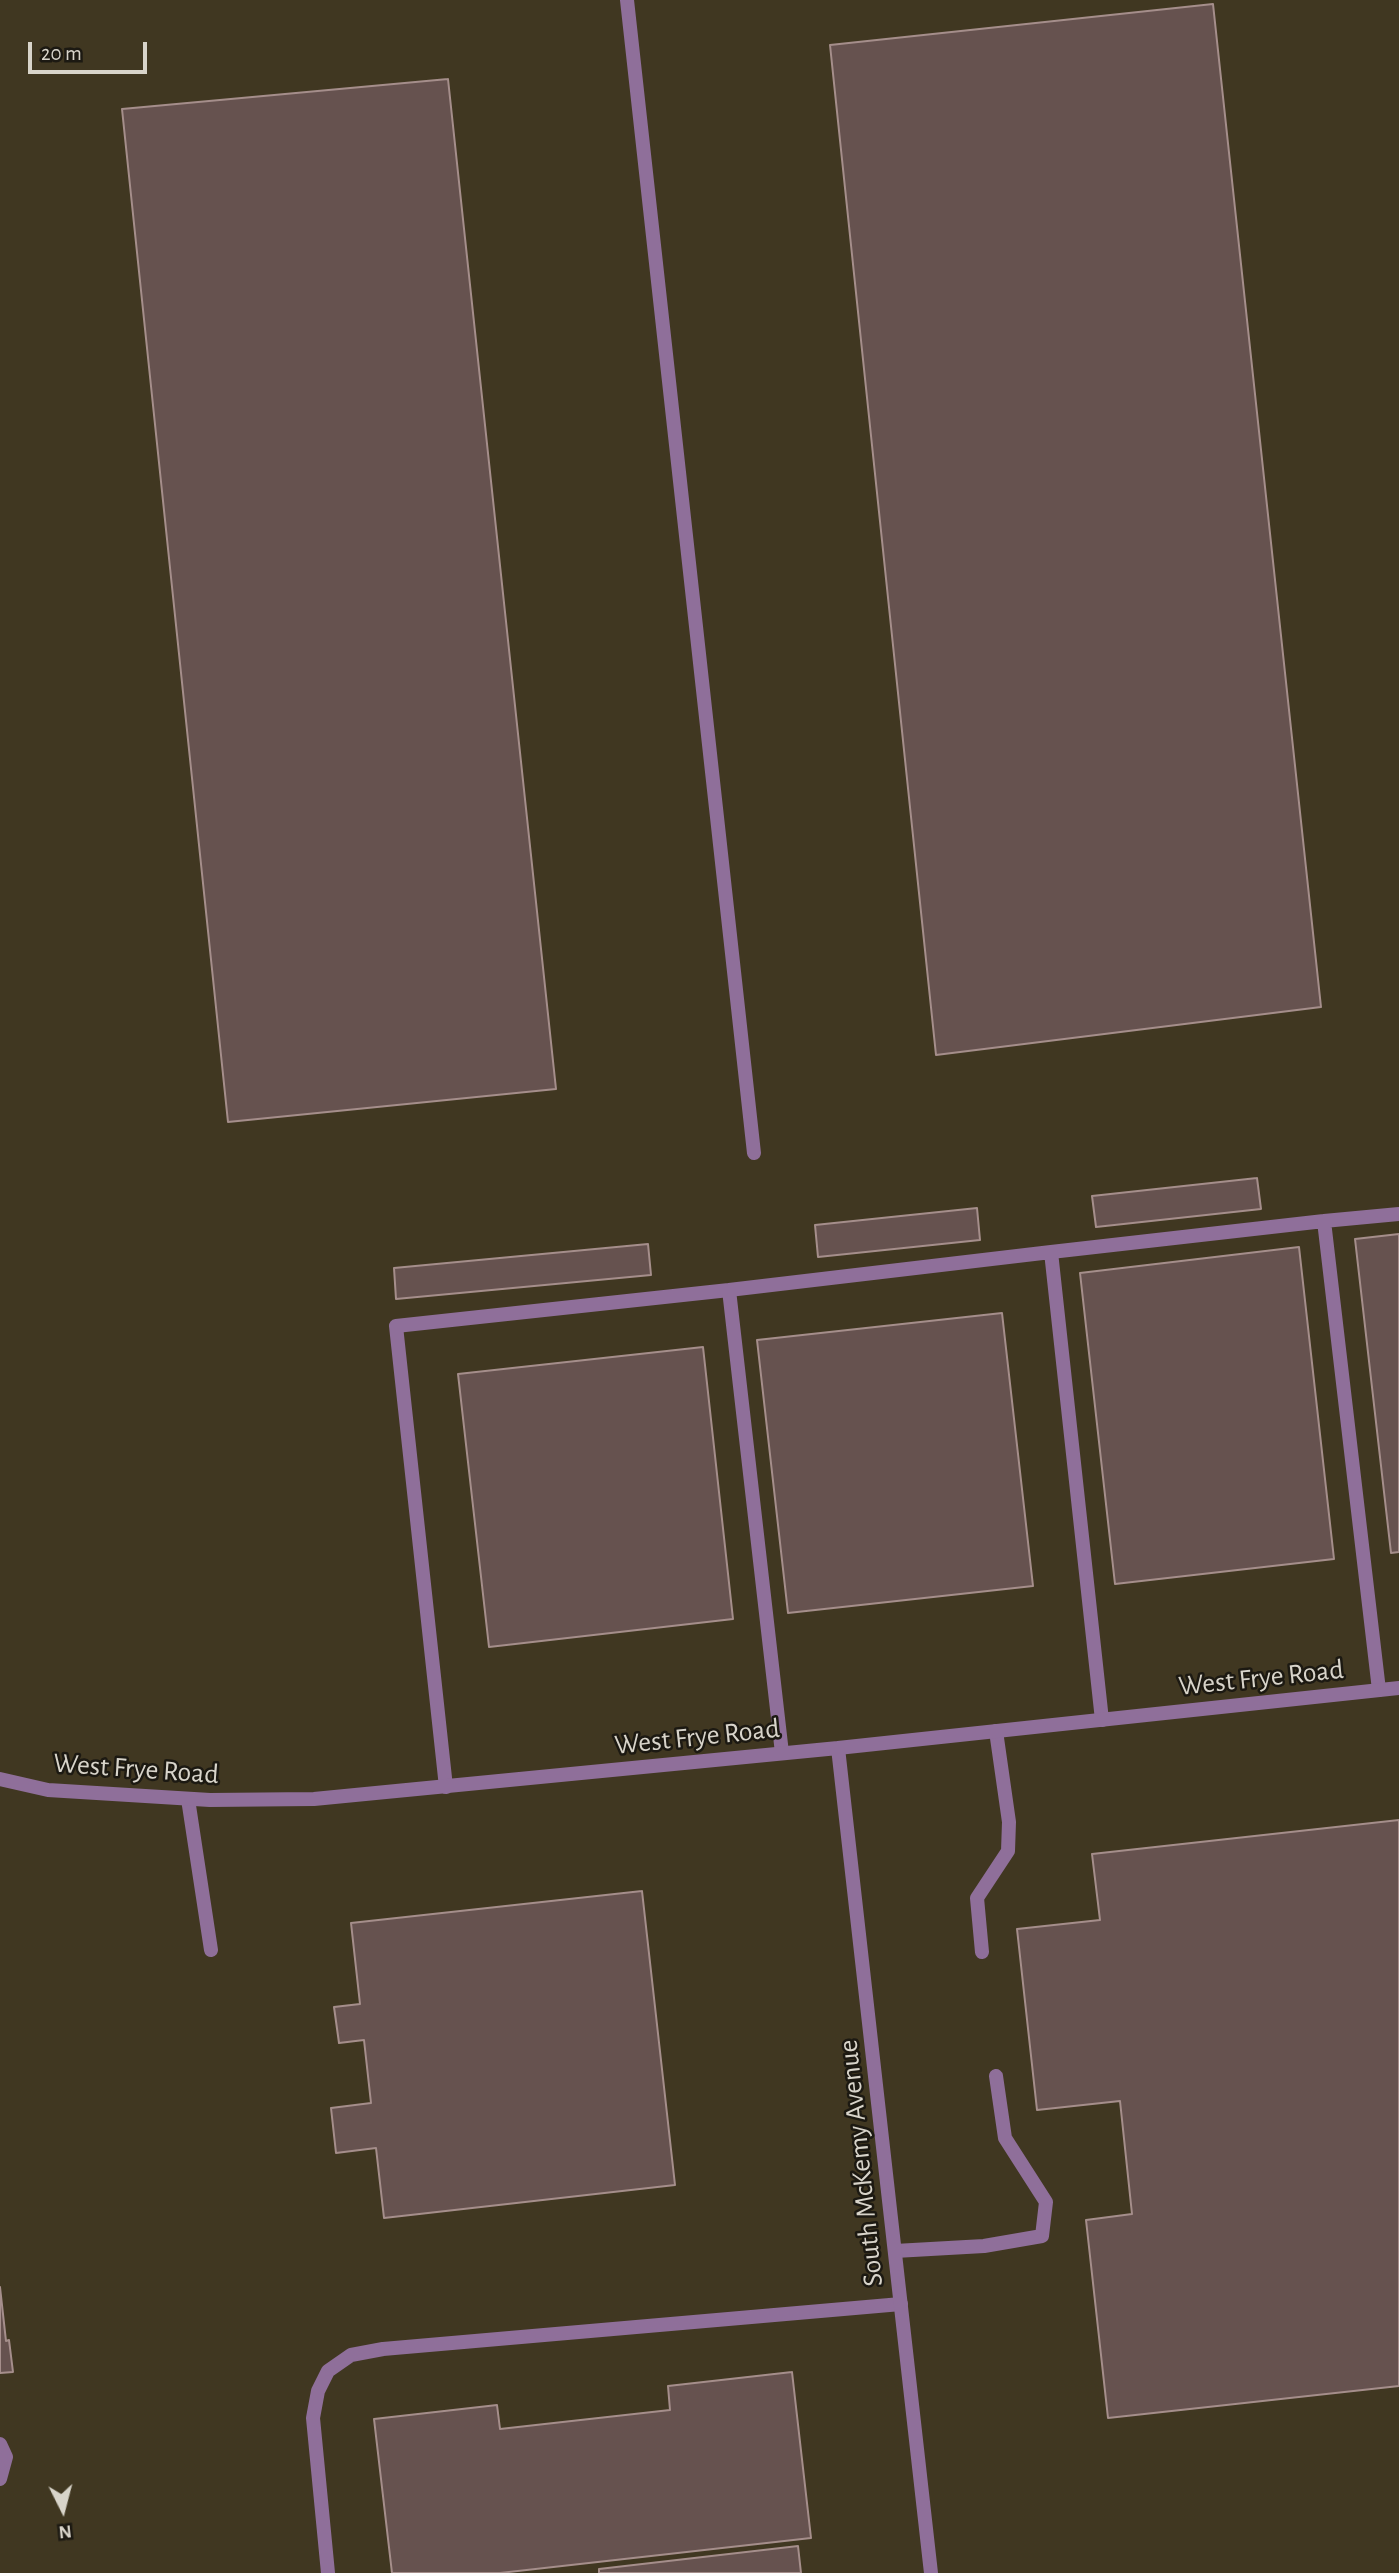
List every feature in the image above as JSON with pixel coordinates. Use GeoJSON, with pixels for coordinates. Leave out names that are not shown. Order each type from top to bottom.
{"type":"FeatureCollection","features":[{"type":"Feature","properties":{"kind":"street"},"geometry":{"type":"LineString","coordinates":[[627,0],[754,1153]]}},
{"type":"Feature","properties":{"kind":"street"},"geometry":{"type":"LineString","coordinates":[[446,1787],[396,1326],[1399,1214]]}},
{"type":"Feature","properties":{"kind":"street"},"geometry":{"type":"LineString","coordinates":[[1324,1221],[1379,1690]]}},
{"type":"Feature","properties":{"kind":"street"},"geometry":{"type":"LineString","coordinates":[[1051,1252],[1101,1720]]}},
{"type":"Feature","properties":{"kind":"street"},"geometry":{"type":"LineString","coordinates":[[729,1290],[782,1754]]}},
{"type":"Feature","properties":{"kind":"street","name":"West Frye Road"},"geometry":{"type":"LineString","coordinates":[[0,1779],[48,1790],[188,1799],[314,1799],[782,1754],[1399,1688]]}},
{"type":"Feature","properties":{"kind":"street"},"geometry":{"type":"LineString","coordinates":[[982,1952],[977,1898],[1008,1851],[1009,1822],[996,1731]]}},
{"type":"Feature","properties":{"kind":"street","name":"South McKemy Avenue"},"geometry":{"type":"LineString","coordinates":[[838,1748],[931,2573]]}},
{"type":"Feature","properties":{"kind":"street"},"geometry":{"type":"LineString","coordinates":[[188,1799],[211,1950]]}},
{"type":"Feature","properties":{"kind":"street"},"geometry":{"type":"LineString","coordinates":[[895,2250],[984,2246],[1042,2236],[1046,2202],[1005,2138],[996,2076]]}},
{"type":"Feature","properties":{"kind":"street"},"geometry":{"type":"LineString","coordinates":[[328,2573],[313,2418],[318,2391],[328,2371],[351,2355],[383,2349],[901,2304]]}},
{"type":"Feature","properties":{"kind":"street"},"geometry":{"type":"LineString","coordinates":[[0,2444],[6,2457],[0,2479]]}},
{"type":"Feature","properties":{"kind":"shaded area"},"geometry":{"type":"Polygon","coordinates":[[[0,0],[1399,0],[1399,2573],[0,2573],[0,0]]]}},
{"type":"Feature","properties":{"kind":"building"},"geometry":{"type":"Polygon","coordinates":[[[1213,4],[1321,1007],[936,1055],[830,45],[1213,4]]]}},
{"type":"Feature","properties":{"kind":"building"},"geometry":{"type":"Polygon","coordinates":[[[448,79],[556,1089],[228,1122],[122,109],[448,79]]]}},
{"type":"Feature","properties":{"kind":"building"},"geometry":{"type":"Polygon","coordinates":[[[1257,1178],[1261,1209],[1096,1227],[1092,1196],[1257,1178]]]}},
{"type":"Feature","properties":{"kind":"building"},"geometry":{"type":"Polygon","coordinates":[[[977,1208],[980,1240],[818,1257],[815,1225],[977,1208]]]}},
{"type":"Feature","properties":{"kind":"building"},"geometry":{"type":"Polygon","coordinates":[[[1399,1234],[1399,1552],[1391,1553],[1355,1239],[1399,1234]]]}},
{"type":"Feature","properties":{"kind":"building"},"geometry":{"type":"Polygon","coordinates":[[[648,1244],[651,1275],[396,1299],[394,1268],[648,1244]]]}},
{"type":"Feature","properties":{"kind":"building"},"geometry":{"type":"Polygon","coordinates":[[[1299,1247],[1334,1559],[1115,1584],[1080,1273],[1299,1247]]]}},
{"type":"Feature","properties":{"kind":"building"},"geometry":{"type":"Polygon","coordinates":[[[1002,1313],[1033,1586],[788,1613],[757,1340],[1002,1313]]]}},
{"type":"Feature","properties":{"kind":"building"},"geometry":{"type":"Polygon","coordinates":[[[703,1347],[733,1619],[489,1647],[458,1374],[703,1347]]]}},
{"type":"Feature","properties":{"kind":"building"},"geometry":{"type":"Polygon","coordinates":[[[1399,1820],[1399,2386],[1108,2418],[1086,2220],[1132,2214],[1120,2101],[1037,2110],[1017,1929],[1100,1920],[1092,1854],[1399,1820]]]}},
{"type":"Feature","properties":{"kind":"building"},"geometry":{"type":"Polygon","coordinates":[[[642,1891],[675,2185],[384,2218],[376,2148],[336,2153],[331,2108],[371,2103],[364,2040],[339,2043],[334,2007],[360,2004],[351,1923],[642,1891]]]}},
{"type":"Feature","properties":{"kind":"building"},"geometry":{"type":"Polygon","coordinates":[[[0,2287],[6,2341],[9,2340],[13,2372],[0,2373],[0,2287]]]}},
{"type":"Feature","properties":{"kind":"building"},"geometry":{"type":"Polygon","coordinates":[[[792,2372],[811,2538],[500,2573],[392,2573],[374,2419],[497,2405],[500,2429],[670,2410],[668,2386],[792,2372]]]}},
{"type":"Feature","properties":{"kind":"building"},"geometry":{"type":"Polygon","coordinates":[[[798,2546],[801,2573],[599,2573],[599,2569],[798,2546]]]}}]}
